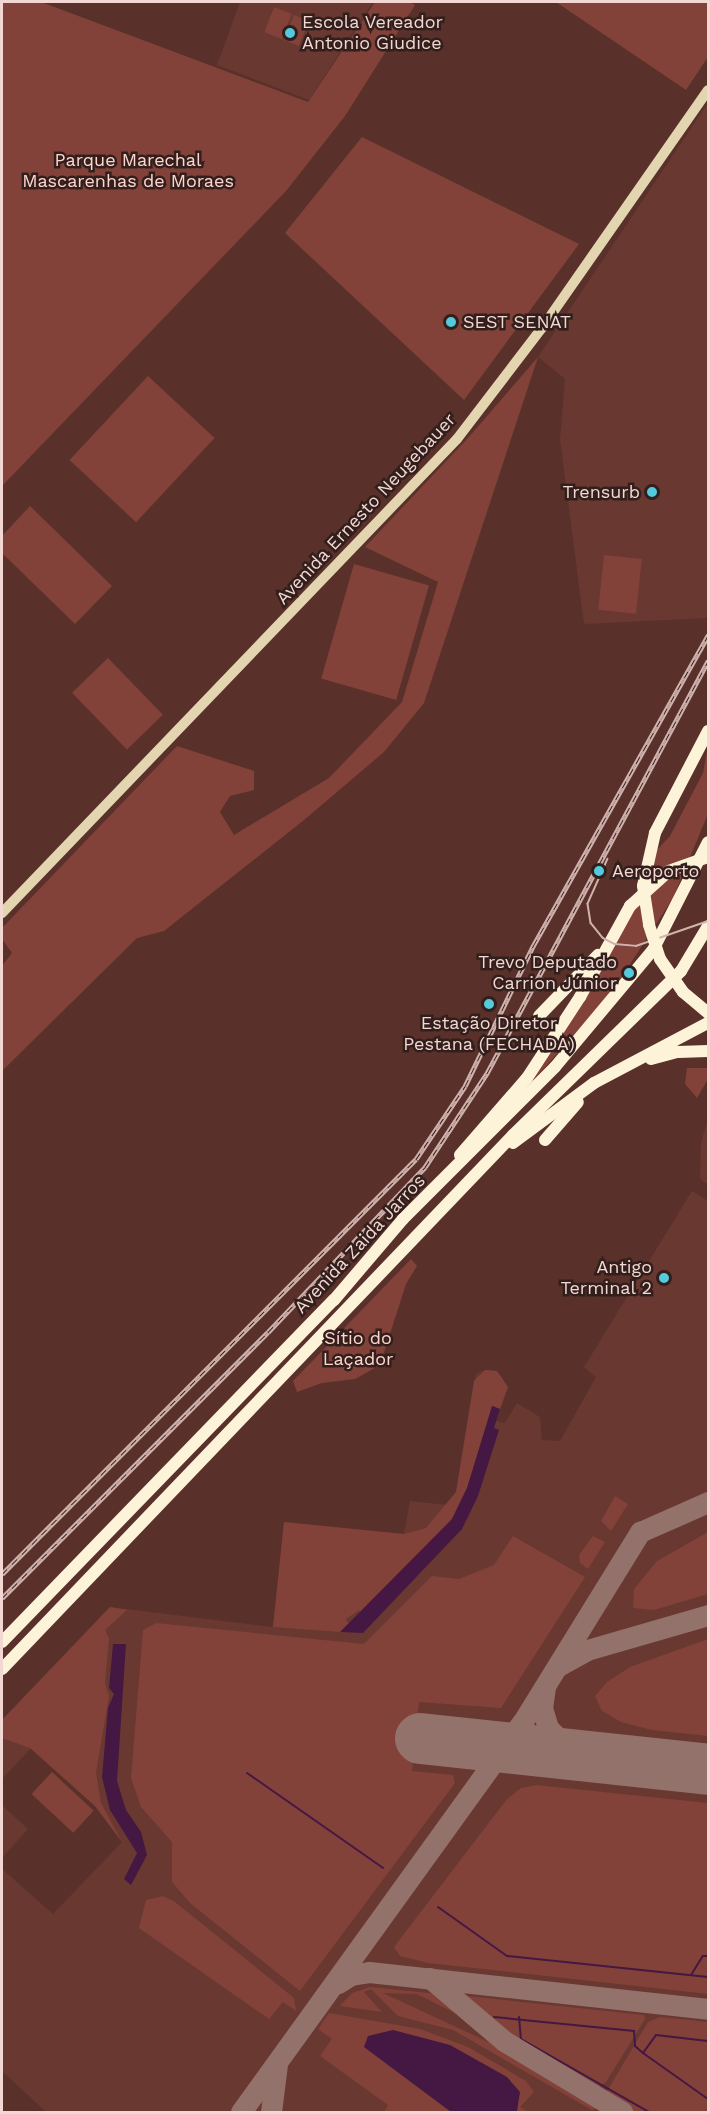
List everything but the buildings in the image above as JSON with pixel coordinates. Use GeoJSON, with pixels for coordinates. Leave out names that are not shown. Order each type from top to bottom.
{"type":"FeatureCollection","features":[{"type":"Feature","properties":{"kind":"highway"},"geometry":{"type":"LineString","coordinates":[[708,731],[655,833],[643,886],[649,925],[660,959],[683,992],[708,1013]]}},
{"type":"Feature","properties":{"kind":"highway","name":"Avenida Zaida Jarros"},"geometry":{"type":"LineString","coordinates":[[2,1642],[334,1300],[403,1218],[487,1139],[606,1010],[653,950],[708,842]]}},
{"type":"Feature","properties":{"kind":"highway"},"geometry":{"type":"LineString","coordinates":[[403,1218],[526,1078],[630,906],[669,871],[708,857]]}},
{"type":"Feature","properties":{"kind":"highway","name":"Avenida Zaida Jarros"},"geometry":{"type":"LineString","coordinates":[[2,1669],[486,1164],[681,971],[708,926]]}},
{"type":"Feature","properties":{"kind":"highway"},"geometry":{"type":"LineString","coordinates":[[539,1016],[609,943]]}},
{"type":"Feature","properties":{"kind":"highway"},"geometry":{"type":"LineString","coordinates":[[486,1164],[594,1083],[708,1023]]}},
{"type":"Feature","properties":{"kind":"highway"},"geometry":{"type":"LineString","coordinates":[[635,1063],[678,1052],[708,1051]]}},
{"type":"Feature","properties":{"kind":"highway"},"geometry":{"type":"LineString","coordinates":[[545,1140],[594,1083]]}},
{"type":"Feature","properties":{"kind":"main road","name":"Avenida Ernesto Neugebauer"},"geometry":{"type":"LineString","coordinates":[[2,913],[457,440],[548,319],[708,90]]}},
{"type":"Feature","properties":{"kind":"shaded area","name":"Escola Vereador Antonio Giudice"},"geometry":{"type":"Polygon","coordinates":[[[240,2],[373,2],[309,100],[217,65],[240,2]]]}},
{"type":"Feature","properties":{"kind":"shaded area"},"geometry":{"type":"Polygon","coordinates":[[[708,103],[708,618],[584,624],[560,439],[565,379],[538,357],[708,103]]]}},
{"type":"Feature","properties":{"kind":"shaded area"},"geometry":{"type":"Polygon","coordinates":[[[708,1119],[708,1185],[700,1179],[701,1142],[708,1119]]]}},
{"type":"Feature","properties":{"kind":"shaded area"},"geometry":{"type":"Polygon","coordinates":[[[692,1191],[708,1201],[708,2112],[46,2112],[2,2071],[2,1869],[53,1914],[122,1842],[95,1806],[31,1748],[2,1779],[2,1720],[110,1607],[273,1627],[284,1522],[404,1534],[410,1501],[447,1505],[456,1492],[476,1374],[485,1370],[497,1371],[508,1387],[496,1421],[505,1423],[517,1403],[540,1417],[542,1440],[560,1441],[596,1377],[584,1367],[692,1191]]]}},
{"type":"Feature","properties":{"kind":"shaded area"},"geometry":{"type":"Polygon","coordinates":[[[492,1406],[500,1409],[494,1428],[499,1430],[478,1496],[462,1529],[363,1633],[340,1632],[452,1519],[467,1488],[492,1406]]]}},
{"type":"Feature","properties":{"kind":"shaded area"},"geometry":{"type":"Polygon","coordinates":[[[113,1644],[126,1644],[117,1781],[126,1810],[141,1832],[147,1855],[131,1885],[124,1879],[137,1853],[110,1810],[102,1777],[108,1708],[114,1694],[109,1688],[113,1644]]]}},
{"type":"Feature","properties":{"kind":"shaded area"},"geometry":{"type":"Polygon","coordinates":[[[2,1805],[28,1829],[2,1858],[2,1805]]]}},
{"type":"Feature","properties":{"kind":"shaded area"},"geometry":{"type":"Polygon","coordinates":[[[393,2030],[450,2045],[507,2077],[520,2092],[517,2111],[451,2112],[364,2047],[368,2036],[393,2030]]]}},
{"type":"Feature","properties":{"kind":"green space","name":"Parque Marechal Mascarenhas de Moraes"},"geometry":{"type":"Polygon","coordinates":[[[2,2],[41,2],[308,102],[375,2],[409,2],[415,5],[345,116],[286,191],[2,486],[2,2]]]}},
{"type":"Feature","properties":{"kind":"green space"},"geometry":{"type":"Polygon","coordinates":[[[556,2],[708,2],[708,57],[686,90],[556,2]]]}},
{"type":"Feature","properties":{"kind":"green space"},"geometry":{"type":"Polygon","coordinates":[[[274,7],[292,14],[282,39],[264,32],[274,7]]]}},
{"type":"Feature","properties":{"kind":"green space"},"geometry":{"type":"Polygon","coordinates":[[[294,15],[309,21],[299,46],[284,40],[294,15]]]}},
{"type":"Feature","properties":{"kind":"green space","name":"SEST SENAT"},"geometry":{"type":"Polygon","coordinates":[[[362,137],[579,244],[464,400],[285,233],[362,137]]]}},
{"type":"Feature","properties":{"kind":"green space"},"geometry":{"type":"Polygon","coordinates":[[[538,357],[424,703],[384,752],[304,820],[164,931],[137,938],[2,1071],[2,966],[12,953],[2,939],[2,928],[177,746],[254,771],[254,790],[230,796],[220,812],[234,835],[329,778],[402,702],[438,582],[365,547],[468,438],[538,357]]]}},
{"type":"Feature","properties":{"kind":"green space"},"geometry":{"type":"Polygon","coordinates":[[[148,376],[215,438],[136,522],[70,460],[148,376]]]}},
{"type":"Feature","properties":{"kind":"green space"},"geometry":{"type":"Polygon","coordinates":[[[30,506],[112,586],[75,624],[2,553],[2,536],[30,506]]]}},
{"type":"Feature","properties":{"kind":"green space"},"geometry":{"type":"Polygon","coordinates":[[[604,555],[642,559],[636,614],[598,610],[604,555]]]}},
{"type":"Feature","properties":{"kind":"green space"},"geometry":{"type":"Polygon","coordinates":[[[354,564],[429,585],[396,700],[321,678],[354,564]]]}},
{"type":"Feature","properties":{"kind":"green space"},"geometry":{"type":"Polygon","coordinates":[[[108,658],[163,715],[127,750],[72,693],[108,658]]]}},
{"type":"Feature","properties":{"kind":"green space"},"geometry":{"type":"Polygon","coordinates":[[[708,746],[708,814],[673,898],[610,995],[521,1094],[632,912],[653,854],[670,836],[703,773],[708,746]]]}},
{"type":"Feature","properties":{"kind":"green space"},"geometry":{"type":"Polygon","coordinates":[[[687,1068],[708,1068],[708,1079],[697,1098],[685,1084],[687,1068]]]}},
{"type":"Feature","properties":{"kind":"green space","name":"Sítio do Laçador"},"geometry":{"type":"Polygon","coordinates":[[[411,1259],[417,1266],[406,1284],[380,1365],[355,1379],[322,1383],[297,1392],[293,1381],[411,1259]]]}},
{"type":"Feature","properties":{"kind":"green space"},"geometry":{"type":"Polygon","coordinates":[[[485,1370],[497,1371],[508,1387],[500,1409],[493,1406],[467,1488],[452,1519],[436,1539],[362,1613],[359,1610],[346,1619],[349,1625],[340,1632],[273,1627],[284,1522],[404,1534],[426,1528],[456,1492],[474,1381],[485,1370]]]}},
{"type":"Feature","properties":{"kind":"green space"},"geometry":{"type":"Polygon","coordinates":[[[615,1496],[628,1504],[611,1531],[601,1521],[615,1496]]]}},
{"type":"Feature","properties":{"kind":"green space"},"geometry":{"type":"Polygon","coordinates":[[[708,1532],[708,1594],[654,1610],[633,1608],[634,1589],[657,1561],[708,1532]]]}},
{"type":"Feature","properties":{"kind":"green space"},"geometry":{"type":"Polygon","coordinates":[[[513,1536],[585,1577],[501,1708],[419,1702],[412,1771],[453,1775],[455,1783],[300,1991],[190,1903],[172,1882],[172,1842],[141,1807],[131,1778],[143,1630],[156,1623],[364,1644],[432,1576],[459,1579],[494,1565],[513,1536]]]}},
{"type":"Feature","properties":{"kind":"green space"},"geometry":{"type":"Polygon","coordinates":[[[593,1536],[605,1542],[588,1569],[580,1563],[579,1555],[593,1536]]]}},
{"type":"Feature","properties":{"kind":"green space"},"geometry":{"type":"Polygon","coordinates":[[[110,1607],[127,1610],[105,1630],[109,1638],[105,1683],[109,1696],[96,1773],[101,1803],[122,1842],[95,1806],[30,1748],[2,1738],[2,1720],[110,1607]]]}},
{"type":"Feature","properties":{"kind":"green space"},"geometry":{"type":"Polygon","coordinates":[[[708,1639],[708,1736],[652,1730],[621,1722],[602,1711],[595,1696],[607,1682],[630,1667],[708,1639]]]}},
{"type":"Feature","properties":{"kind":"green space"},"geometry":{"type":"Polygon","coordinates":[[[52,1772],[94,1811],[73,1833],[32,1794],[52,1772]]]}},
{"type":"Feature","properties":{"kind":"green space"},"geometry":{"type":"Polygon","coordinates":[[[536,1785],[708,1803],[708,1994],[428,1963],[400,1956],[394,1947],[507,1799],[521,1788],[536,1785]]]}},
{"type":"Feature","properties":{"kind":"green space"},"geometry":{"type":"Polygon","coordinates":[[[163,1896],[175,1902],[294,1998],[296,2011],[283,2002],[269,2019],[139,1928],[146,1900],[163,1896]]]}},
{"type":"Feature","properties":{"kind":"green space"},"geometry":{"type":"Polygon","coordinates":[[[370,1987],[438,1994],[469,2020],[417,1994],[383,1993],[525,2059],[602,2106],[592,2110],[453,2030],[398,2016],[371,1989],[364,1992],[382,2012],[340,2006],[352,1993],[370,1987]]]}},
{"type":"Feature","properties":{"kind":"green space"},"geometry":{"type":"Polygon","coordinates":[[[458,1995],[644,2015],[645,2019],[606,2082],[597,2088],[516,2044],[458,1995]]]}},
{"type":"Feature","properties":{"kind":"green space"},"geometry":{"type":"Polygon","coordinates":[[[329,2013],[420,2029],[468,2047],[526,2081],[534,2092],[520,2107],[528,2112],[384,2112],[388,2105],[320,2056],[332,2039],[318,2029],[329,2013]]]}},
{"type":"Feature","properties":{"kind":"green space"},"geometry":{"type":"Polygon","coordinates":[[[660,2017],[708,2022],[708,2112],[632,2112],[606,2093],[648,2022],[660,2017]]]}},
{"type":"Feature","properties":{"kind":"waterway"},"geometry":{"type":"LineString","coordinates":[[247,1773],[383,1868]]}},
{"type":"Feature","properties":{"kind":"waterway"},"geometry":{"type":"LineString","coordinates":[[438,1907],[507,1956],[708,1977]]}},
{"type":"Feature","properties":{"kind":"waterway"},"geometry":{"type":"LineString","coordinates":[[691,1975],[703,1956],[708,1956]]}},
{"type":"Feature","properties":{"kind":"waterway"},"geometry":{"type":"LineString","coordinates":[[494,2017],[634,2031],[635,2046],[643,2053],[656,2035],[708,2041]]}},
{"type":"Feature","properties":{"kind":"waterway"},"geometry":{"type":"LineString","coordinates":[[519,2017],[521,2039],[649,2112]]}},
{"type":"Feature","properties":{"kind":"waterway"},"geometry":{"type":"LineString","coordinates":[[643,2053],[708,2099]]}},
{"type":"Feature","properties":{"kind":"taxiway"},"geometry":{"type":"LineString","coordinates":[[241,2112],[522,1723],[640,1532],[708,1502]]}},
{"type":"Feature","properties":{"kind":"taxiway"},"geometry":{"type":"LineString","coordinates":[[560,1665],[587,1650],[708,1615]]}},
{"type":"Feature","properties":{"kind":"taxiway"},"geometry":{"type":"LineString","coordinates":[[545,1687],[542,1708],[548,1728],[565,1745],[588,1756]]}},
{"type":"Feature","properties":{"kind":"taxiway"},"geometry":{"type":"LineString","coordinates":[[338,1983],[351,1975],[369,1972],[708,2009]]}},
{"type":"Feature","properties":{"kind":"taxiway"},"geometry":{"type":"LineString","coordinates":[[430,1978],[504,2041],[622,2112]]}},
{"type":"Feature","properties":{"kind":"taxiway"},"geometry":{"type":"LineString","coordinates":[[271,2112],[277,2064]]}},
{"type":"Feature","properties":{"kind":"runway"},"geometry":{"type":"LineString","coordinates":[[420,1738],[708,1769]]}},
{"type":"Feature","properties":{"kind":"tram line"},"geometry":{"type":"LineString","coordinates":[[608,859],[588,904],[591,923],[603,938],[615,944],[636,946],[708,921]]}},
{"type":"Feature","properties":{"kind":"railway"},"geometry":{"type":"LineString","coordinates":[[2,1574],[416,1159],[465,1086],[533,946],[708,635]]}},
{"type":"Feature","properties":{"kind":"railway"},"geometry":{"type":"LineString","coordinates":[[2,1598],[268,1332],[425,1167],[487,1073],[708,660]]}},
{"type":"Feature","properties":{"kind":"place","name":"Escola Vereador Antonio Giudice"},"geometry":{"type":"Point","coordinates":[290,33]}},
{"type":"Feature","properties":{"kind":"place","name":"SEST SENAT"},"geometry":{"type":"Point","coordinates":[451,322]}},
{"type":"Feature","properties":{"kind":"place","name":"Trensurb"},"geometry":{"type":"Point","coordinates":[652,492]}},
{"type":"Feature","properties":{"kind":"place","name":"Aeroporto"},"geometry":{"type":"Point","coordinates":[599,871]}},
{"type":"Feature","properties":{"kind":"place","name":"Trevo Deputado Carrion Júnior"},"geometry":{"type":"Point","coordinates":[629,973]}},
{"type":"Feature","properties":{"kind":"place","name":"Estação Diretor Pestana (FECHADA)"},"geometry":{"type":"Point","coordinates":[489,1004]}},
{"type":"Feature","properties":{"kind":"place","name":"Antigo Terminal 2"},"geometry":{"type":"Point","coordinates":[664,1278]}}]}
